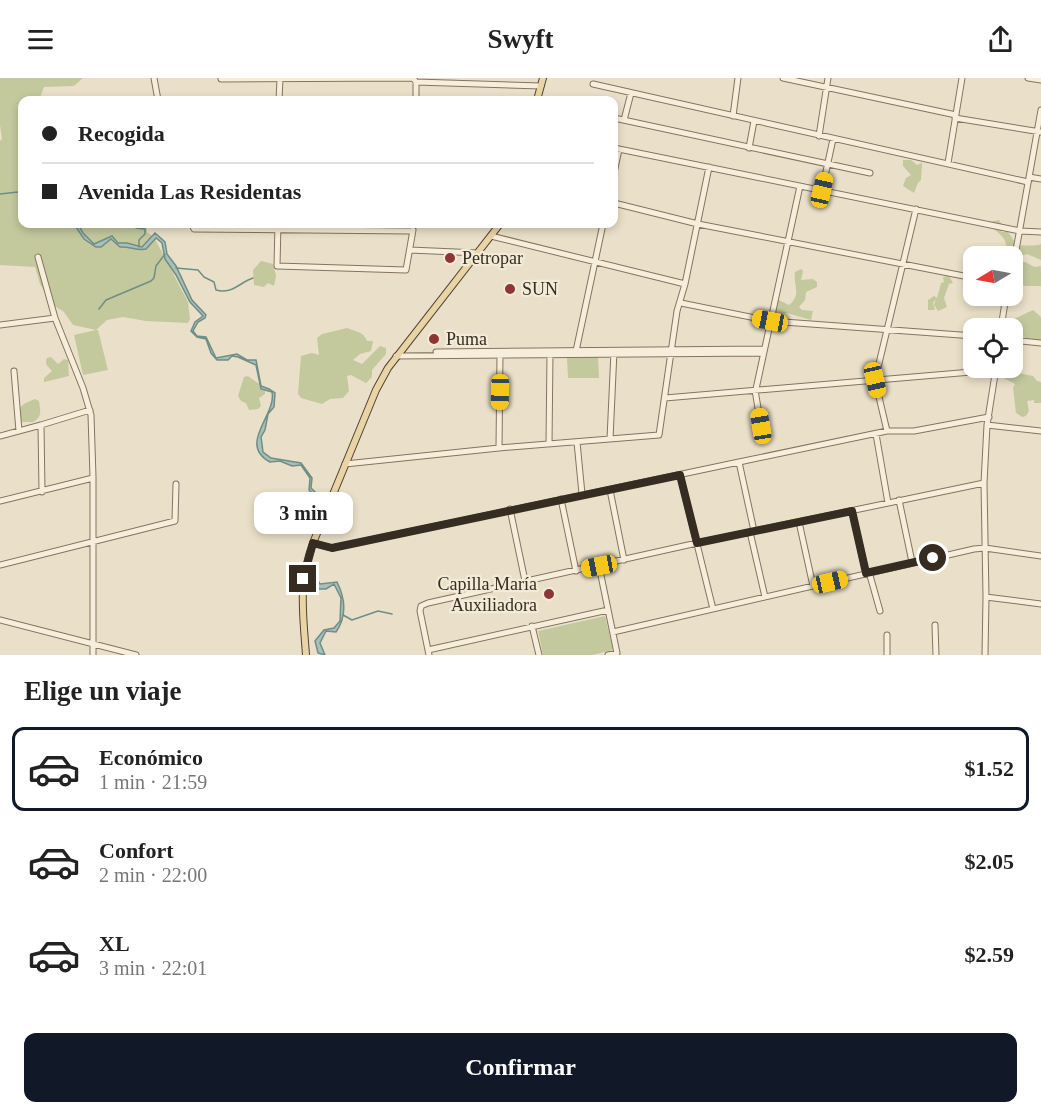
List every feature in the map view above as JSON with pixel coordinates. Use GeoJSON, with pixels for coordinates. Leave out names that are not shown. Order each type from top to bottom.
{"type":"FeatureCollection","features":[{"type":"Feature","properties":{"kind":"main road"},"geometry":{"type":"LineString","coordinates":[[538,96],[543,78]]}},
{"type":"Feature","properties":{"kind":"main road"},"geometry":{"type":"LineString","coordinates":[[306,655],[302,590],[305,567],[376,390],[397,354],[497,228]]}},
{"type":"Feature","properties":{"kind":"street"},"geometry":{"type":"LineString","coordinates":[[154,78],[157,96]]}},
{"type":"Feature","properties":{"kind":"street"},"geometry":{"type":"LineString","coordinates":[[221,80],[413,78],[416,82],[541,86]]}},
{"type":"Feature","properties":{"kind":"street"},"geometry":{"type":"LineString","coordinates":[[733,116],[738,78]]}},
{"type":"Feature","properties":{"kind":"street"},"geometry":{"type":"LineString","coordinates":[[783,78],[1039,132]]}},
{"type":"Feature","properties":{"kind":"street"},"geometry":{"type":"LineString","coordinates":[[819,136],[828,78]]}},
{"type":"Feature","properties":{"kind":"street"},"geometry":{"type":"LineString","coordinates":[[948,164],[962,78]]}},
{"type":"Feature","properties":{"kind":"street"},"geometry":{"type":"LineString","coordinates":[[1028,78],[1041,80]]}},
{"type":"Feature","properties":{"kind":"street"},"geometry":{"type":"LineString","coordinates":[[279,96],[280,79]]}},
{"type":"Feature","properties":{"kind":"street"},"geometry":{"type":"LineString","coordinates":[[416,82],[416,96]]}},
{"type":"Feature","properties":{"kind":"street"},"geometry":{"type":"LineString","coordinates":[[593,84],[948,164],[1029,180],[1041,179]]}},
{"type":"Feature","properties":{"kind":"street"},"geometry":{"type":"LineString","coordinates":[[624,120],[631,93]]}},
{"type":"Feature","properties":{"kind":"street"},"geometry":{"type":"LineString","coordinates":[[1017,246],[1039,132],[1041,110]]}},
{"type":"Feature","properties":{"kind":"street"},"geometry":{"type":"LineString","coordinates":[[618,119],[870,173]]}},
{"type":"Feature","properties":{"kind":"street"},"geometry":{"type":"LineString","coordinates":[[749,147],[754,121]]}},
{"type":"Feature","properties":{"kind":"street"},"geometry":{"type":"LineString","coordinates":[[822,190],[833,139]]}},
{"type":"Feature","properties":{"kind":"street"},"geometry":{"type":"LineString","coordinates":[[618,148],[1020,231],[1041,232]]}},
{"type":"Feature","properties":{"kind":"street"},"geometry":{"type":"LineString","coordinates":[[345,464],[659,435],[677,311],[685,284],[709,167]]}},
{"type":"Feature","properties":{"kind":"street"},"geometry":{"type":"LineString","coordinates":[[761,426],[755,390],[800,186]]}},
{"type":"Feature","properties":{"kind":"street"},"geometry":{"type":"LineString","coordinates":[[618,204],[698,224],[963,277]]}},
{"type":"Feature","properties":{"kind":"street"},"geometry":{"type":"LineString","coordinates":[[887,431],[875,380],[916,209]]}},
{"type":"Feature","properties":{"kind":"street"},"geometry":{"type":"LineString","coordinates":[[193,228],[194,230],[236,228]]}},
{"type":"Feature","properties":{"kind":"street"},"geometry":{"type":"LineString","coordinates":[[278,228],[277,266],[406,270],[413,230],[399,228]]}},
{"type":"Feature","properties":{"kind":"street"},"geometry":{"type":"LineString","coordinates":[[576,352],[602,228]]}},
{"type":"Feature","properties":{"kind":"street"},"geometry":{"type":"LineString","coordinates":[[492,236],[685,284]]}},
{"type":"Feature","properties":{"kind":"street"},"geometry":{"type":"LineString","coordinates":[[410,250],[478,253]]}},
{"type":"Feature","properties":{"kind":"street"},"geometry":{"type":"LineString","coordinates":[[38,257],[55,318],[90,410],[93,478],[93,655]]}},
{"type":"Feature","properties":{"kind":"street"},"geometry":{"type":"LineString","coordinates":[[680,305],[770,321],[963,335]]}},
{"type":"Feature","properties":{"kind":"street"},"geometry":{"type":"LineString","coordinates":[[0,325],[55,318]]}},
{"type":"Feature","properties":{"kind":"street"},"geometry":{"type":"LineString","coordinates":[[1023,341],[1041,343]]}},
{"type":"Feature","properties":{"kind":"street"},"geometry":{"type":"LineString","coordinates":[[397,354],[764,351]]}},
{"type":"Feature","properties":{"kind":"street"},"geometry":{"type":"LineString","coordinates":[[549,444],[550,352]]}},
{"type":"Feature","properties":{"kind":"street"},"geometry":{"type":"LineString","coordinates":[[610,439],[614,352]]}},
{"type":"Feature","properties":{"kind":"street"},"geometry":{"type":"LineString","coordinates":[[499,448],[500,353]]}},
{"type":"Feature","properties":{"kind":"street"},"geometry":{"type":"LineString","coordinates":[[14,371],[19,431]]}},
{"type":"Feature","properties":{"kind":"street"},"geometry":{"type":"LineString","coordinates":[[665,398],[963,372]]}},
{"type":"Feature","properties":{"kind":"street"},"geometry":{"type":"LineString","coordinates":[[985,655],[984,483],[987,425],[995,378]]}},
{"type":"Feature","properties":{"kind":"street"},"geometry":{"type":"LineString","coordinates":[[0,436],[90,410]]}},
{"type":"Feature","properties":{"kind":"street"},"geometry":{"type":"LineString","coordinates":[[313,543],[323,547],[610,490],[887,431],[914,431],[989,417]]}},
{"type":"Feature","properties":{"kind":"street"},"geometry":{"type":"LineString","coordinates":[[987,425],[1041,431]]}},
{"type":"Feature","properties":{"kind":"street"},"geometry":{"type":"LineString","coordinates":[[41,426],[42,492]]}},
{"type":"Feature","properties":{"kind":"street"},"geometry":{"type":"LineString","coordinates":[[876,434],[888,502]]}},
{"type":"Feature","properties":{"kind":"street"},"geometry":{"type":"LineString","coordinates":[[577,442],[582,494]]}},
{"type":"Feature","properties":{"kind":"street"},"geometry":{"type":"LineString","coordinates":[[739,462],[765,597]]}},
{"type":"Feature","properties":{"kind":"street"},"geometry":{"type":"LineString","coordinates":[[680,475],[713,609]]}},
{"type":"Feature","properties":{"kind":"street"},"geometry":{"type":"LineString","coordinates":[[0,501],[93,478]]}},
{"type":"Feature","properties":{"kind":"street"},"geometry":{"type":"LineString","coordinates":[[608,610],[428,652],[420,618],[423,604],[697,543],[984,483]]}},
{"type":"Feature","properties":{"kind":"street"},"geometry":{"type":"LineString","coordinates":[[0,565],[175,521],[176,484]]}},
{"type":"Feature","properties":{"kind":"street"},"geometry":{"type":"LineString","coordinates":[[610,490],[624,560]]}},
{"type":"Feature","properties":{"kind":"street"},"geometry":{"type":"LineString","coordinates":[[561,499],[576,571]]}},
{"type":"Feature","properties":{"kind":"street"},"geometry":{"type":"LineString","coordinates":[[899,500],[912,562]]}},
{"type":"Feature","properties":{"kind":"street"},"geometry":{"type":"LineString","coordinates":[[510,509],[525,581]]}},
{"type":"Feature","properties":{"kind":"street"},"geometry":{"type":"LineString","coordinates":[[852,511],[867,573],[880,611]]}},
{"type":"Feature","properties":{"kind":"street"},"geometry":{"type":"LineString","coordinates":[[799,522],[813,586]]}},
{"type":"Feature","properties":{"kind":"street"},"geometry":{"type":"LineString","coordinates":[[613,632],[912,562],[985,548],[1041,556]]}},
{"type":"Feature","properties":{"kind":"street"},"geometry":{"type":"LineString","coordinates":[[599,566],[617,653],[608,655]]}},
{"type":"Feature","properties":{"kind":"street"},"geometry":{"type":"LineString","coordinates":[[986,597],[1041,604]]}},
{"type":"Feature","properties":{"kind":"street"},"geometry":{"type":"LineString","coordinates":[[0,620],[93,641],[136,655]]}},
{"type":"Feature","properties":{"kind":"street"},"geometry":{"type":"LineString","coordinates":[[935,625],[936,655]]}},
{"type":"Feature","properties":{"kind":"street"},"geometry":{"type":"LineString","coordinates":[[532,626],[539,655]]}},
{"type":"Feature","properties":{"kind":"street"},"geometry":{"type":"LineString","coordinates":[[887,635],[887,655]]}},
{"type":"Feature","properties":{"kind":"green space"},"geometry":{"type":"Polygon","coordinates":[[[0,78],[83,78],[74,86],[44,87],[41,96],[18,96],[18,228],[147,228],[147,232],[154,237],[188,302],[190,319],[188,323],[146,321],[123,317],[107,320],[96,330],[73,325],[64,312],[53,305],[40,284],[35,267],[0,265],[0,141],[2,139],[0,78]]]}},
{"type":"Feature","properties":{"kind":"green space"},"geometry":{"type":"Polygon","coordinates":[[[903,160],[911,160],[917,165],[922,163],[921,180],[914,193],[903,186],[906,178],[911,175],[903,166],[903,160]]]}},
{"type":"Feature","properties":{"kind":"green space"},"geometry":{"type":"Polygon","coordinates":[[[999,220],[1003,226],[1001,232],[1008,232],[1016,244],[1028,246],[1041,244],[1041,260],[1027,254],[1023,255],[1023,246],[1006,246],[1001,236],[990,227],[989,222],[999,220]]]}},
{"type":"Feature","properties":{"kind":"green space"},"geometry":{"type":"Polygon","coordinates":[[[261,261],[273,264],[276,276],[274,286],[268,283],[264,287],[254,285],[253,270],[261,261]]]}},
{"type":"Feature","properties":{"kind":"green space"},"geometry":{"type":"Polygon","coordinates":[[[1023,262],[1035,267],[1041,266],[1041,286],[1023,285],[1023,262]]]}},
{"type":"Feature","properties":{"kind":"green space"},"geometry":{"type":"Polygon","coordinates":[[[801,269],[803,271],[801,280],[813,279],[817,282],[817,287],[806,292],[805,300],[799,307],[802,310],[813,311],[811,320],[787,313],[773,316],[777,299],[789,305],[793,301],[796,294],[795,272],[801,269]]]}},
{"type":"Feature","properties":{"kind":"green space"},"geometry":{"type":"Polygon","coordinates":[[[949,276],[953,283],[949,284],[944,298],[947,307],[938,311],[934,305],[936,299],[933,303],[935,310],[928,310],[928,300],[934,296],[937,298],[941,283],[944,282],[943,277],[949,276]]]}},
{"type":"Feature","properties":{"kind":"green space"},"geometry":{"type":"Polygon","coordinates":[[[1033,310],[1041,317],[1041,343],[1023,337],[1023,318],[1016,318],[1033,310]]]}},
{"type":"Feature","properties":{"kind":"green space"},"geometry":{"type":"Polygon","coordinates":[[[347,328],[361,334],[367,341],[373,341],[371,351],[360,354],[353,360],[362,364],[380,346],[386,348],[386,354],[372,370],[372,377],[366,383],[351,375],[347,376],[349,391],[343,398],[330,399],[322,404],[301,398],[298,394],[301,356],[312,353],[319,355],[317,338],[322,334],[347,328]]]}},
{"type":"Feature","properties":{"kind":"green space"},"geometry":{"type":"Polygon","coordinates":[[[98,330],[108,370],[83,375],[74,335],[98,330]]]}},
{"type":"Feature","properties":{"kind":"green space"},"geometry":{"type":"Polygon","coordinates":[[[51,357],[58,364],[64,359],[68,360],[69,376],[44,382],[44,378],[52,371],[46,362],[47,358],[51,357]]]}},
{"type":"Feature","properties":{"kind":"green space"},"geometry":{"type":"Polygon","coordinates":[[[567,357],[598,357],[599,378],[568,378],[567,357]]]}},
{"type":"Feature","properties":{"kind":"green space"},"geometry":{"type":"Polygon","coordinates":[[[1023,374],[1033,376],[1041,382],[1041,403],[1034,403],[1034,400],[1027,401],[1029,411],[1026,416],[1022,417],[1016,413],[1013,388],[1015,384],[1004,378],[1023,378],[1023,374]]]}},
{"type":"Feature","properties":{"kind":"green space"},"geometry":{"type":"Polygon","coordinates":[[[248,376],[265,388],[265,394],[259,398],[261,406],[258,409],[249,410],[246,403],[238,396],[244,377],[248,376]]]}},
{"type":"Feature","properties":{"kind":"green space"},"geometry":{"type":"Polygon","coordinates":[[[35,399],[39,401],[38,418],[33,422],[22,422],[19,410],[24,404],[35,399]]]}},
{"type":"Feature","properties":{"kind":"green space"},"geometry":{"type":"Polygon","coordinates":[[[605,616],[613,650],[592,655],[543,655],[538,631],[605,616]]]}},
{"type":"Feature","properties":{"kind":"water"},"geometry":{"type":"Polygon","coordinates":[[[77,228],[80,228],[94,244],[112,236],[118,243],[142,247],[155,233],[165,242],[167,254],[176,266],[192,300],[206,315],[193,331],[197,336],[206,337],[216,358],[237,354],[247,360],[256,360],[261,386],[275,393],[274,407],[268,414],[261,437],[263,452],[271,458],[301,463],[312,478],[311,488],[323,505],[322,509],[309,490],[310,478],[301,465],[292,466],[280,461],[270,462],[261,455],[257,447],[257,438],[272,401],[272,392],[261,389],[256,365],[232,356],[228,360],[217,360],[211,353],[206,339],[197,337],[191,331],[195,322],[203,316],[190,302],[165,259],[162,243],[156,238],[146,249],[139,249],[120,247],[111,239],[101,247],[96,247],[84,239],[77,228]]]}},
{"type":"Feature","properties":{"kind":"water"},"geometry":{"type":"Polygon","coordinates":[[[316,577],[320,584],[337,582],[343,601],[340,626],[336,632],[326,631],[320,643],[325,655],[318,653],[315,641],[324,630],[334,628],[340,621],[341,598],[334,584],[326,589],[319,589],[314,578],[316,577]]]}},
{"type":"Feature","properties":{"kind":"waterway"},"geometry":{"type":"LineString","coordinates":[[0,194],[18,192]]}},
{"type":"Feature","properties":{"kind":"waterway"},"geometry":{"type":"LineString","coordinates":[[136,228],[145,229],[145,234],[139,240],[139,247]]}},
{"type":"Feature","properties":{"kind":"waterway"},"geometry":{"type":"LineString","coordinates":[[99,309],[106,300],[151,281],[154,278],[156,266],[165,254]]}},
{"type":"Feature","properties":{"kind":"waterway"},"geometry":{"type":"LineString","coordinates":[[176,268],[198,270],[204,277],[214,282],[216,290],[222,291],[227,291],[253,278]]}},
{"type":"Feature","properties":{"kind":"waterway"},"geometry":{"type":"LineString","coordinates":[[343,615],[352,620],[378,611],[392,614]]}},
{"type":"Feature","properties":{"kind":"place","name":"Petropar"},"geometry":{"type":"Point","coordinates":[450,258]}},
{"type":"Feature","properties":{"kind":"place","name":"SUN"},"geometry":{"type":"Point","coordinates":[510,289]}},
{"type":"Feature","properties":{"kind":"place","name":"Puma"},"geometry":{"type":"Point","coordinates":[434,339]}},
{"type":"Feature","properties":{"kind":"place","name":"Capilla María Auxiliadora"},"geometry":{"type":"Point","coordinates":[549,594]}},
{"type":"Feature","properties":{"kind":"route"},"geometry":{"type":"LineString","coordinates":[[303,579],[313,543],[332,548],[680,475],[697,543],[852,511],[866,573],[933,558]]}}]}
